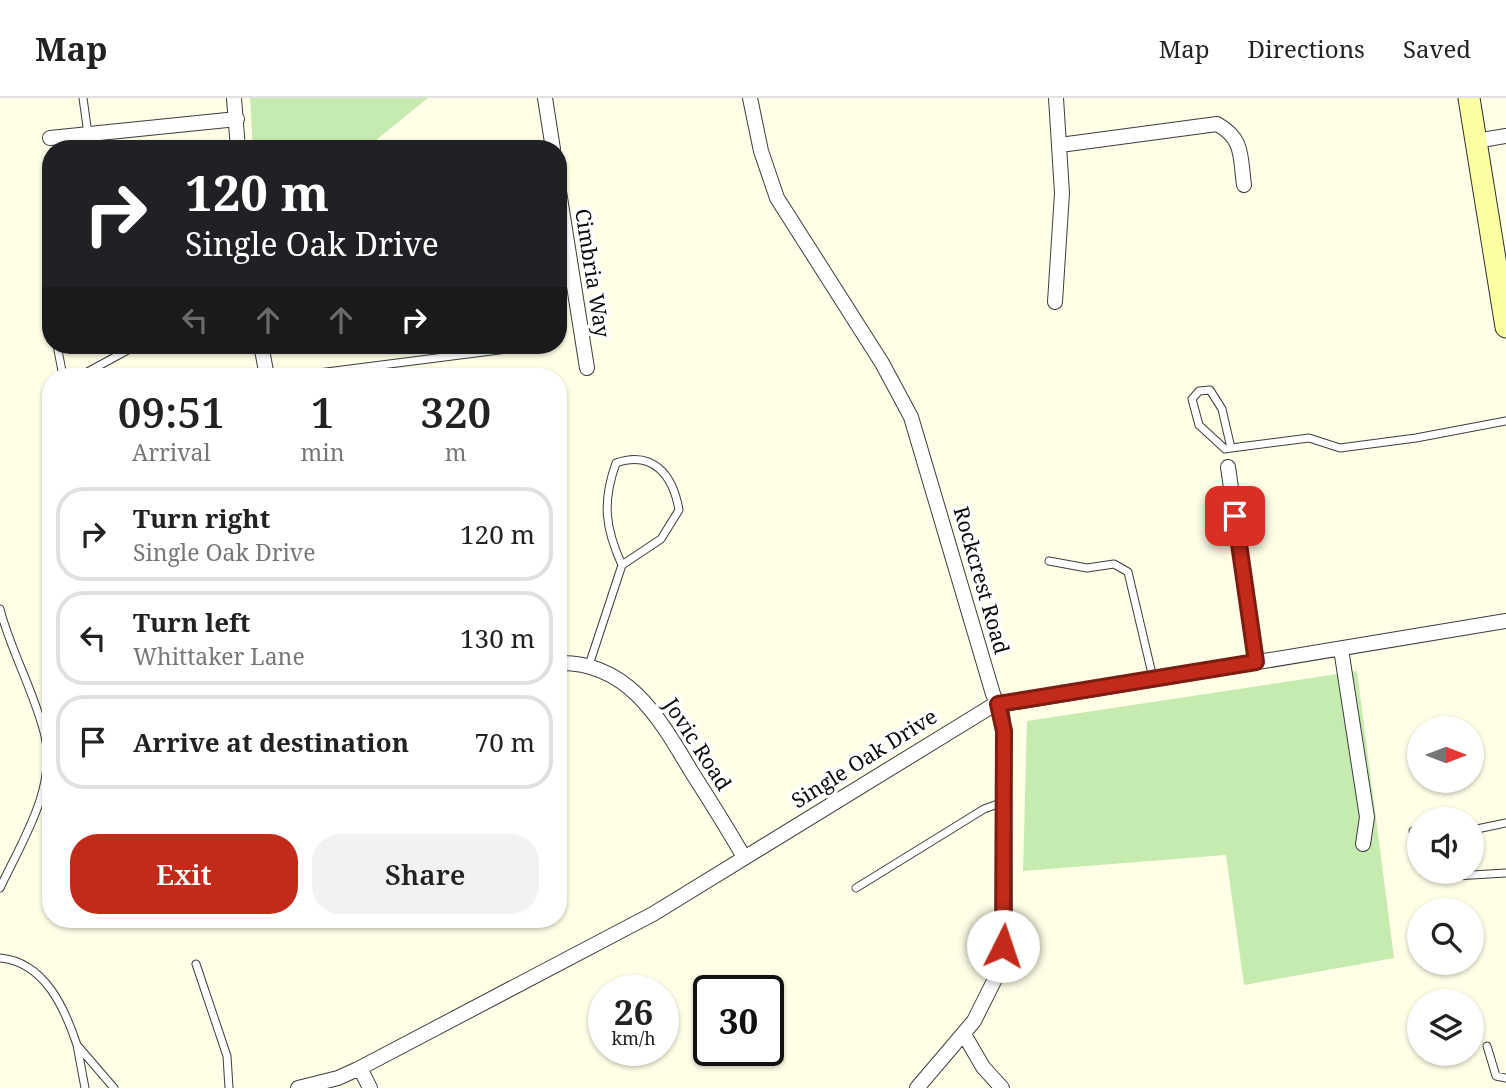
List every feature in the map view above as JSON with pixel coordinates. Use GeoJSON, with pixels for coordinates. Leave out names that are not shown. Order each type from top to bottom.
{"type":"FeatureCollection","features":[{"type":"Feature","properties":{"kind":"street"},"geometry":{"type":"LineString","coordinates":[[234,98],[238,140]]}},
{"type":"Feature","properties":{"kind":"street"},"geometry":{"type":"LineString","coordinates":[[545,98],[551,140]]}},
{"type":"Feature","properties":{"kind":"street","name":"Rockcrest Road"},"geometry":{"type":"LineString","coordinates":[[750,98],[761,151],[777,198],[887,371],[916,430],[1004,723],[1005,932],[1001,961],[986,1001],[965,1036],[917,1088]]}},
{"type":"Feature","properties":{"kind":"street"},"geometry":{"type":"LineString","coordinates":[[1055,302],[1062,193],[1056,98]]}},
{"type":"Feature","properties":{"kind":"street"},"geometry":{"type":"LineString","coordinates":[[1469,98],[1506,327]]}},
{"type":"Feature","properties":{"kind":"street"},"geometry":{"type":"LineString","coordinates":[[50,138],[237,119]]}},
{"type":"Feature","properties":{"kind":"street"},"geometry":{"type":"LineString","coordinates":[[1060,145],[1217,124],[1233,132],[1238,144],[1244,185]]}},
{"type":"Feature","properties":{"kind":"street"},"geometry":{"type":"LineString","coordinates":[[1476,141],[1506,136]]}},
{"type":"Feature","properties":{"kind":"street","name":"Cimbria Way"},"geometry":{"type":"LineString","coordinates":[[567,242],[587,368]]}},
{"type":"Feature","properties":{"kind":"street"},"geometry":{"type":"LineString","coordinates":[[1228,467],[1256,662]]}},
{"type":"Feature","properties":{"kind":"street","name":"Single Oak Drive"},"geometry":{"type":"LineString","coordinates":[[298,1088],[338,1078],[360,1068],[625,929],[998,704],[1506,621]]}},
{"type":"Feature","properties":{"kind":"street"},"geometry":{"type":"LineString","coordinates":[[1341,649],[1367,817],[1363,844]]}},
{"type":"Feature","properties":{"kind":"street","name":"Jovic Road"},"geometry":{"type":"LineString","coordinates":[[567,664],[589,665],[624,683],[653,710],[744,857]]}},
{"type":"Feature","properties":{"kind":"street"},"geometry":{"type":"LineString","coordinates":[[965,1036],[983,1067],[1002,1088]]}},
{"type":"Feature","properties":{"kind":"street"},"geometry":{"type":"LineString","coordinates":[[360,1068],[370,1088]]}},
{"type":"Feature","properties":{"kind":"lane"},"geometry":{"type":"LineString","coordinates":[[83,98],[88,134]]}},
{"type":"Feature","properties":{"kind":"lane"},"geometry":{"type":"LineString","coordinates":[[95,368],[120,354]]}},
{"type":"Feature","properties":{"kind":"lane"},"geometry":{"type":"LineString","coordinates":[[358,368],[468,354]]}},
{"type":"Feature","properties":{"kind":"lane"},"geometry":{"type":"LineString","coordinates":[[1231,448],[1216,396],[1210,390],[1199,391],[1192,399],[1199,425],[1225,449],[1309,438],[1340,448],[1416,438],[1506,421]]}},
{"type":"Feature","properties":{"kind":"lane"},"geometry":{"type":"LineString","coordinates":[[589,665],[622,565],[661,539],[679,510],[667,477],[657,463],[642,458],[616,463],[606,507],[608,535],[622,565]]}},
{"type":"Feature","properties":{"kind":"lane"},"geometry":{"type":"LineString","coordinates":[[1049,561],[1087,568],[1114,564],[1128,572],[1153,678]]}},
{"type":"Feature","properties":{"kind":"lane"},"geometry":{"type":"LineString","coordinates":[[0,609],[42,726]]}},
{"type":"Feature","properties":{"kind":"lane"},"geometry":{"type":"LineString","coordinates":[[0,888],[38,808],[42,788]]}},
{"type":"Feature","properties":{"kind":"lane"},"geometry":{"type":"LineString","coordinates":[[856,888],[984,809],[1006,801]]}},
{"type":"Feature","properties":{"kind":"lane"},"geometry":{"type":"LineString","coordinates":[[1484,828],[1506,823]]}},
{"type":"Feature","properties":{"kind":"lane"},"geometry":{"type":"LineString","coordinates":[[1484,874],[1506,873]]}},
{"type":"Feature","properties":{"kind":"lane"},"geometry":{"type":"LineString","coordinates":[[0,958],[29,969],[51,988],[66,1014],[77,1045],[85,1088]]}},
{"type":"Feature","properties":{"kind":"lane"},"geometry":{"type":"LineString","coordinates":[[196,964],[228,1056],[229,1088]]}},
{"type":"Feature","properties":{"kind":"lane"},"geometry":{"type":"LineString","coordinates":[[77,1045],[114,1088]]}},
{"type":"Feature","properties":{"kind":"lane"},"geometry":{"type":"LineString","coordinates":[[1487,1046],[1491,1068],[1496,1076],[1506,1078]]}},
{"type":"Feature","properties":{"kind":"green space"},"geometry":{"type":"Polygon","coordinates":[[[250,98],[428,98],[376,140],[252,140],[250,98]]]}},
{"type":"Feature","properties":{"kind":"green space"},"geometry":{"type":"Polygon","coordinates":[[[1357,671],[1394,958],[1244,985],[1226,855],[1023,871],[1027,721],[1357,671]]]}},
{"type":"Feature","properties":{"kind":"route"},"geometry":{"type":"LineString","coordinates":[[1003,946],[1006,801],[1003,717],[998,704],[1256,662],[1235,516]]}}]}
